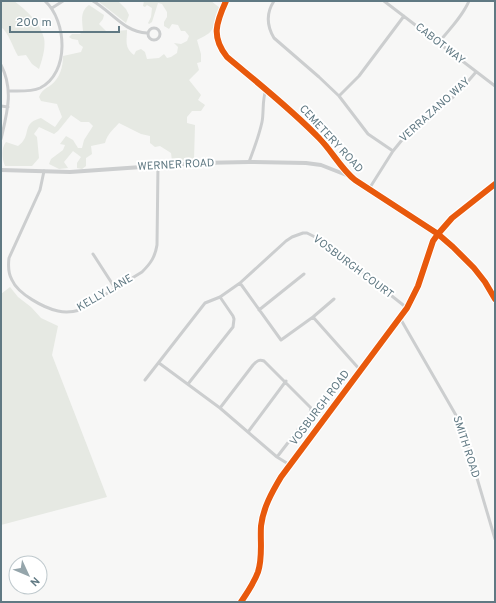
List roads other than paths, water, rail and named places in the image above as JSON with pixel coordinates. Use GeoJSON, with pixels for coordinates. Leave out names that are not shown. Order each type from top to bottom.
{"type":"FeatureCollection","features":[{"type":"Feature","properties":{"kind":"street"},"geometry":{"type":"LineString","coordinates":[[9,91],[34,90],[39,88],[53,78],[57,70],[60,61],[61,37],[57,18],[52,8],[45,1]]}},
{"type":"Feature","properties":{"kind":"street"},"geometry":{"type":"LineString","coordinates":[[52,8],[63,1]]}},
{"type":"Feature","properties":{"kind":"street"},"geometry":{"type":"LineString","coordinates":[[93,1],[128,28],[138,32],[148,33]]}},
{"type":"Feature","properties":{"kind":"street","name":"CEMETERY ROAD"},"geometry":{"type":"LineString","coordinates":[[226,1],[216,29],[216,38],[220,48],[227,57],[292,112],[323,142],[349,176],[438,234]]}},
{"type":"Feature","properties":{"kind":"street"},"geometry":{"type":"LineString","coordinates":[[274,1],[269,10],[268,21],[270,31],[274,38],[339,96],[368,134],[392,151]]}},
{"type":"Feature","properties":{"kind":"street","name":"CABOT WAY"},"geometry":{"type":"LineString","coordinates":[[384,1],[495,86]]}},
{"type":"Feature","properties":{"kind":"street"},"geometry":{"type":"LineString","coordinates":[[438,43],[458,19],[469,1]]}},
{"type":"Feature","properties":{"kind":"street"},"geometry":{"type":"LineString","coordinates":[[339,96],[359,76],[404,16]]}},
{"type":"Feature","properties":{"kind":"street"},"geometry":{"type":"LineString","coordinates":[[154,28],[159,30],[160,33],[158,38],[153,40],[150,38],[148,33],[149,30],[154,28]]}},
{"type":"Feature","properties":{"kind":"street"},"geometry":{"type":"LineString","coordinates":[[1,65],[5,72],[9,91],[8,107],[1,138]]}},
{"type":"Feature","properties":{"kind":"street","name":"VERRAZANO WAY"},"geometry":{"type":"LineString","coordinates":[[369,189],[392,151],[406,135],[458,93],[476,72]]}},
{"type":"Feature","properties":{"kind":"street"},"geometry":{"type":"LineString","coordinates":[[249,162],[259,134],[266,90]]}},
{"type":"Feature","properties":{"kind":"street"},"geometry":{"type":"LineString","coordinates":[[1,106],[8,107]]}},
{"type":"Feature","properties":{"kind":"street","name":"WERNER ROAD"},"geometry":{"type":"LineString","coordinates":[[1,170],[70,172],[158,165],[249,162],[306,163],[321,165],[349,176]]}},
{"type":"Feature","properties":{"kind":"street","name":"KELLY LANE"},"geometry":{"type":"LineString","coordinates":[[44,171],[40,190],[9,258],[8,270],[12,281],[30,298],[58,312],[70,312],[80,310],[142,272],[151,264],[157,245],[158,165]]}},
{"type":"Feature","properties":{"kind":"street","name":"VOSBURGH ROAD"},"geometry":{"type":"LineString","coordinates":[[241,602],[255,580],[258,571],[261,556],[261,525],[268,500],[273,490],[400,318],[418,286],[433,241],[438,234],[452,218],[495,184]]}},
{"type":"Feature","properties":{"kind":"street","name":"VOSBURGH COURT"},"geometry":{"type":"LineString","coordinates":[[145,380],[205,303],[220,297],[240,283],[286,241],[298,234],[307,233],[321,240],[406,308]]}},
{"type":"Feature","properties":{"kind":"street"},"geometry":{"type":"LineString","coordinates":[[438,234],[474,268],[485,282],[495,299]]}},
{"type":"Feature","properties":{"kind":"street"},"geometry":{"type":"LineString","coordinates":[[93,254],[115,288]]}},
{"type":"Feature","properties":{"kind":"street"},"geometry":{"type":"LineString","coordinates":[[259,310],[304,274]]}},
{"type":"Feature","properties":{"kind":"street"},"geometry":{"type":"LineString","coordinates":[[240,283],[281,340],[313,317],[334,299]]}},
{"type":"Feature","properties":{"kind":"street"},"geometry":{"type":"LineString","coordinates":[[188,384],[233,327],[234,319],[220,297]]}},
{"type":"Feature","properties":{"kind":"street"},"geometry":{"type":"LineString","coordinates":[[313,317],[361,371]]}},
{"type":"Feature","properties":{"kind":"street","name":"SMITH ROAD"},"geometry":{"type":"LineString","coordinates":[[400,318],[461,424],[495,539]]}},
{"type":"Feature","properties":{"kind":"street"},"geometry":{"type":"LineString","coordinates":[[220,408],[258,360],[264,361],[286,381],[311,408],[311,411],[277,457]]}},
{"type":"Feature","properties":{"kind":"street"},"geometry":{"type":"LineString","coordinates":[[159,363],[220,408],[277,457],[290,465]]}},
{"type":"Feature","properties":{"kind":"street"},"geometry":{"type":"LineString","coordinates":[[248,432],[286,381]]}}]}
